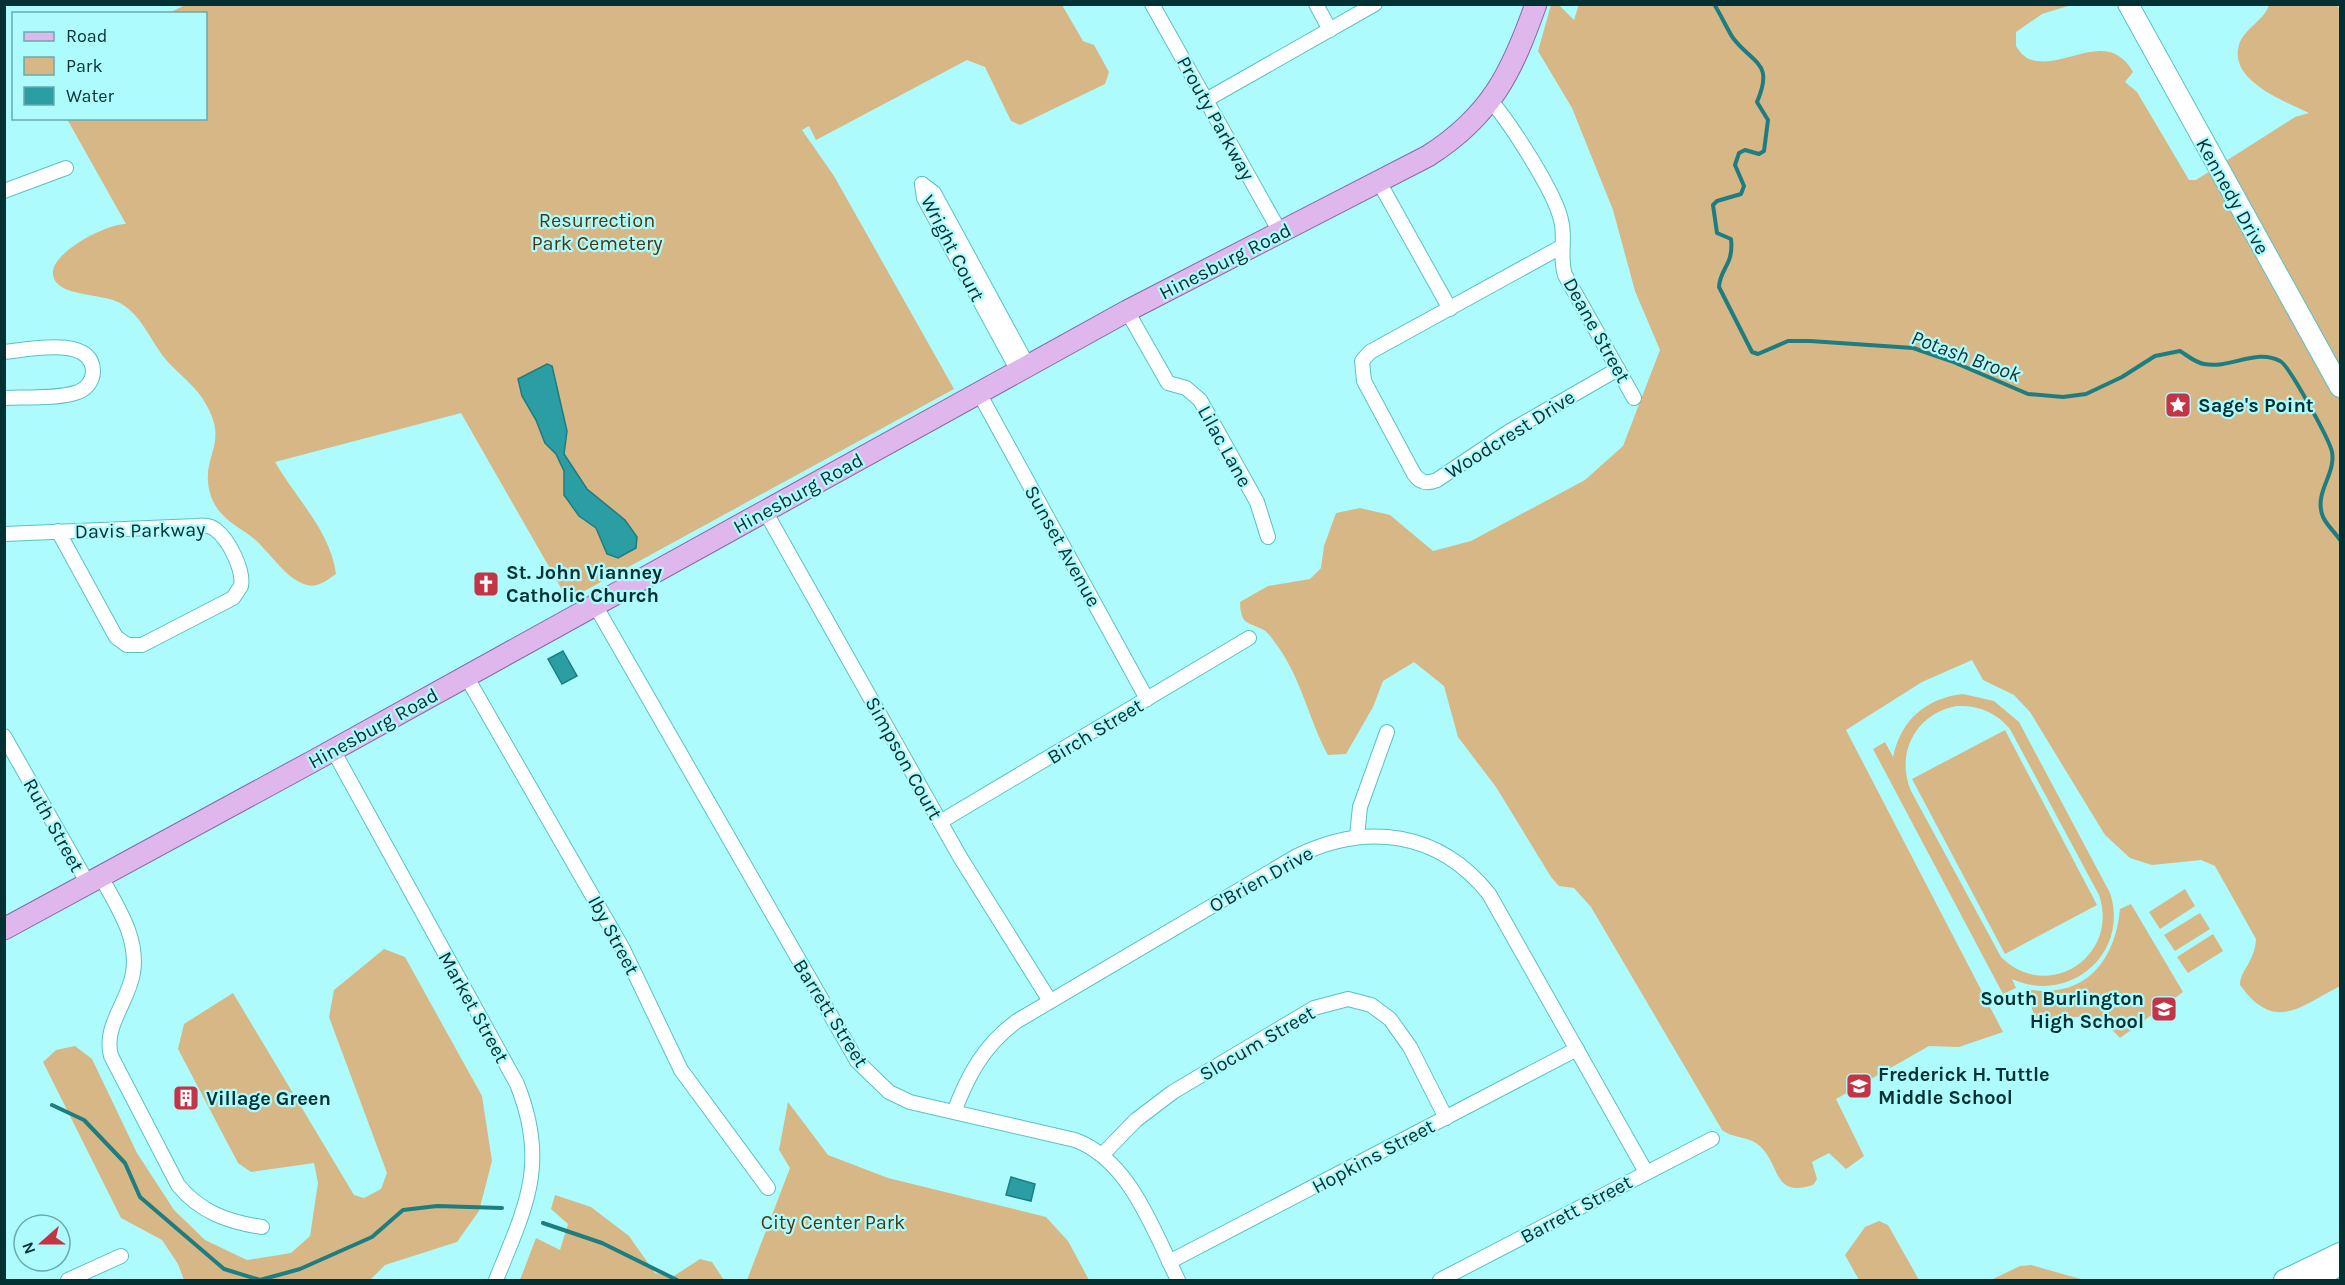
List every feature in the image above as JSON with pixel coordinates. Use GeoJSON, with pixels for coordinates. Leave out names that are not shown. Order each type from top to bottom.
{"type":"FeatureCollection","features":[{"type":"Feature","properties":{"kind":"main road","name":"Hinesburg Road"},"geometry":{"type":"LineString","coordinates":[[4,928],[333,750],[1127,311],[1379,182],[1452,140],[1491,101],[1516,58],[1536,4]]}},
{"type":"Feature","properties":{"kind":"main road","name":"Kennedy Drive"},"geometry":{"type":"LineString","coordinates":[[2128,4],[2340,387]]}},
{"type":"Feature","properties":{"kind":"main road"},"geometry":{"type":"LineString","coordinates":[[2284,1281],[2340,1253]]}},
{"type":"Feature","properties":{"kind":"main road"},"geometry":{"type":"LineString","coordinates":[[2316,1281],[2340,1264]]}},
{"type":"Feature","properties":{"kind":"street","name":"Prouty Parkway"},"geometry":{"type":"LineString","coordinates":[[1152,4],[1280,232]]}},
{"type":"Feature","properties":{"kind":"street"},"geometry":{"type":"LineString","coordinates":[[1316,4],[1330,30]]}},
{"type":"Feature","properties":{"kind":"street"},"geometry":{"type":"LineString","coordinates":[[1206,100],[1375,4]]}},
{"type":"Feature","properties":{"kind":"street","name":"Deane Street"},"geometry":{"type":"LineString","coordinates":[[1491,101],[1508,122],[1558,210],[1563,228],[1561,248],[1563,268],[1568,281],[1635,398]]}},
{"type":"Feature","properties":{"kind":"street"},"geometry":{"type":"LineString","coordinates":[[4,191],[66,168]]}},
{"type":"Feature","properties":{"kind":"street"},"geometry":{"type":"LineString","coordinates":[[1379,182],[1449,309]]}},
{"type":"Feature","properties":{"kind":"street","name":"Wright Court"},"geometry":{"type":"LineString","coordinates":[[922,184],[934,193],[1023,368],[924,198],[922,184]]}},
{"type":"Feature","properties":{"kind":"street","name":"Woodcrest Drive"},"geometry":{"type":"LineString","coordinates":[[1561,248],[1370,352],[1362,361],[1364,381],[1414,474],[1420,481],[1437,480],[1510,431],[1618,369]]}},
{"type":"Feature","properties":{"kind":"street","name":"Lilac Lane"},"geometry":{"type":"LineString","coordinates":[[1127,311],[1168,383],[1186,388],[1200,400],[1257,502],[1268,537]]}},
{"type":"Feature","properties":{"kind":"street"},"geometry":{"type":"LineString","coordinates":[[4,352],[74,348],[87,355],[93,369],[88,384],[76,393],[4,398]]}},
{"type":"Feature","properties":{"kind":"street","name":"Sunset Avenue"},"geometry":{"type":"LineString","coordinates":[[979,393],[1147,699]]}},
{"type":"Feature","properties":{"kind":"street","name":"Simpson Court"},"geometry":{"type":"LineString","coordinates":[[765,511],[940,822],[1050,1001]]}},
{"type":"Feature","properties":{"kind":"street","name":"Davis Parkway"},"geometry":{"type":"LineString","coordinates":[[4,534],[58,531],[208,526],[223,538],[240,569],[241,586],[233,598],[145,644],[128,645],[114,633],[58,531]]}},
{"type":"Feature","properties":{"kind":"street","name":"Barrett Street"},"geometry":{"type":"LineString","coordinates":[[595,605],[857,1061],[880,1085],[899,1098],[1075,1140],[1103,1154],[1135,1197],[1179,1281]]}},
{"type":"Feature","properties":{"kind":"street","name":"Birch Street"},"geometry":{"type":"LineString","coordinates":[[940,822],[1249,638]]}},
{"type":"Feature","properties":{"kind":"street","name":"Iby Street"},"geometry":{"type":"LineString","coordinates":[[466,676],[624,949],[681,1070],[768,1188]]}},
{"type":"Feature","properties":{"kind":"street"},"geometry":{"type":"LineString","coordinates":[[1357,836],[1360,807],[1387,732]]}},
{"type":"Feature","properties":{"kind":"street","name":"Ruth Street"},"geometry":{"type":"LineString","coordinates":[[4,736],[93,879],[121,912],[134,956],[131,982],[109,1033],[111,1056],[178,1185],[187,1196],[219,1217],[236,1223],[262,1227]]}},
{"type":"Feature","properties":{"kind":"street","name":"Market Street"},"geometry":{"type":"LineString","coordinates":[[333,750],[517,1084],[525,1104],[533,1147],[531,1188],[496,1281]]}},
{"type":"Feature","properties":{"kind":"street","name":"O'Brien Drive"},"geometry":{"type":"LineString","coordinates":[[954,1112],[968,1076],[990,1044],[1017,1021],[1297,856],[1329,843],[1357,836],[1395,837],[1423,845],[1449,858],[1473,876],[1497,906],[1646,1172]]}},
{"type":"Feature","properties":{"kind":"street","name":"Slocum Street"},"geometry":{"type":"LineString","coordinates":[[1103,1154],[1136,1120],[1160,1100],[1314,1008],[1348,999],[1371,1005],[1390,1019],[1410,1047],[1446,1118]]}},
{"type":"Feature","properties":{"kind":"street","name":"Hopkins Street"},"geometry":{"type":"LineString","coordinates":[[1169,1262],[1577,1049]]}},
{"type":"Feature","properties":{"kind":"street","name":"Barrett Street"},"geometry":{"type":"LineString","coordinates":[[1440,1281],[1712,1139]]}},
{"type":"Feature","properties":{"kind":"street"},"geometry":{"type":"LineString","coordinates":[[68,1281],[121,1256]]}},
{"type":"Feature","properties":{"kind":"green space"},"geometry":{"type":"Polygon","coordinates":[[[1579,4],[2071,5],[2042,14],[2016,32],[2017,48],[2027,58],[2042,61],[2098,51],[2111,52],[2123,59],[2133,72],[2125,82],[2137,92],[2189,180],[2196,180],[2295,117],[2309,113],[2273,95],[2249,78],[2241,67],[2238,55],[2240,42],[2246,32],[2264,15],[2269,5],[2337,5],[2340,10],[2340,986],[2300,1008],[2288,1011],[2276,1012],[2253,1000],[2240,985],[2242,975],[2253,954],[2256,939],[2215,866],[2201,860],[2152,865],[2130,858],[2105,835],[2030,712],[2014,695],[1983,680],[1972,660],[1922,682],[1846,730],[2003,1032],[1959,1047],[1929,1046],[1836,1099],[1864,1156],[1846,1169],[1829,1153],[1812,1162],[1817,1179],[1813,1185],[1790,1187],[1783,1183],[1770,1159],[1756,1143],[1722,1130],[1591,907],[1574,888],[1559,886],[1551,877],[1496,787],[1458,737],[1444,686],[1414,662],[1383,681],[1373,707],[1346,754],[1328,755],[1287,661],[1264,630],[1243,619],[1240,602],[1268,586],[1310,579],[1321,568],[1324,546],[1336,513],[1360,508],[1390,515],[1433,551],[1471,541],[1585,480],[1623,446],[1660,350],[1635,291],[1613,210],[1572,108],[1538,51],[1551,5],[1559,5],[1574,20],[1579,4]]]}},
{"type":"Feature","properties":{"kind":"green space","name":"Resurrection Park Cemetery"},"geometry":{"type":"Polygon","coordinates":[[[185,5],[1062,5],[1083,41],[1094,45],[1109,72],[1105,84],[1020,125],[1011,121],[985,67],[967,60],[816,140],[809,126],[802,130],[834,176],[954,389],[568,600],[461,413],[275,462],[320,529],[333,558],[336,574],[322,583],[311,586],[292,578],[259,544],[219,511],[210,493],[208,480],[208,469],[215,441],[213,420],[199,393],[162,355],[141,322],[120,303],[71,291],[56,282],[53,275],[54,266],[60,258],[81,241],[106,228],[126,224],[68,120],[207,120],[207,12],[171,12],[185,5]]]}},
{"type":"Feature","properties":{"kind":"green space"},"geometry":{"type":"Polygon","coordinates":[[[1963,694],[1994,701],[2019,722],[2110,893],[2114,915],[2111,936],[2103,954],[2090,969],[2073,979],[2054,985],[2033,985],[2012,979],[2016,988],[2003,994],[1873,749],[1885,742],[1893,757],[1902,732],[1917,713],[1938,700],[1963,694]],[[1957,706],[1930,717],[1913,737],[1906,763],[1911,791],[2001,957],[2019,970],[2039,975],[2058,974],[2075,966],[2089,954],[2099,937],[2103,917],[2099,895],[2010,729],[1987,711],[1957,706]]]}},
{"type":"Feature","properties":{"kind":"green space"},"geometry":{"type":"Polygon","coordinates":[[[2005,730],[2097,905],[2005,954],[1912,779],[2005,730]]]}},
{"type":"Feature","properties":{"kind":"green space"},"geometry":{"type":"Polygon","coordinates":[[[2185,889],[2195,906],[2160,929],[2149,912],[2185,889]]]}},
{"type":"Feature","properties":{"kind":"green space"},"geometry":{"type":"Polygon","coordinates":[[[2131,904],[2183,992],[2120,1038],[2110,1028],[2091,1018],[2071,1017],[2037,1025],[2026,989],[2046,991],[2064,989],[2079,983],[2093,973],[2111,946],[2120,909],[2131,904]]]}},
{"type":"Feature","properties":{"kind":"green space"},"geometry":{"type":"Polygon","coordinates":[[[2200,913],[2210,929],[2175,951],[2164,935],[2200,913]]]}},
{"type":"Feature","properties":{"kind":"green space"},"geometry":{"type":"Polygon","coordinates":[[[2213,934],[2223,951],[2188,973],[2177,957],[2213,934]]]}},
{"type":"Feature","properties":{"kind":"green space"},"geometry":{"type":"Polygon","coordinates":[[[384,949],[405,957],[482,1096],[492,1161],[479,1211],[457,1242],[385,1265],[370,1280],[184,1280],[178,1264],[162,1240],[121,1218],[43,1062],[56,1050],[75,1046],[92,1059],[137,1153],[174,1210],[205,1240],[247,1260],[291,1253],[310,1236],[318,1183],[314,1163],[251,1172],[238,1163],[178,1049],[184,1024],[233,993],[354,1195],[364,1198],[381,1189],[387,1173],[329,1017],[334,990],[384,949]]]}},
{"type":"Feature","properties":{"kind":"green space","name":"City Center Park"},"geometry":{"type":"Polygon","coordinates":[[[788,1102],[828,1155],[888,1178],[1046,1217],[1068,1241],[1089,1280],[747,1280],[790,1168],[779,1150],[788,1102]]]}},
{"type":"Feature","properties":{"kind":"green space"},"geometry":{"type":"Polygon","coordinates":[[[555,1195],[591,1207],[629,1236],[655,1273],[674,1276],[700,1259],[712,1262],[724,1280],[520,1280],[536,1238],[560,1250],[568,1224],[551,1209],[555,1195]]]}},
{"type":"Feature","properties":{"kind":"green space"},"geometry":{"type":"Polygon","coordinates":[[[1879,1221],[1888,1225],[1919,1280],[1859,1280],[1845,1255],[1865,1227],[1879,1221]]]}},
{"type":"Feature","properties":{"kind":"green space"},"geometry":{"type":"Polygon","coordinates":[[[2031,1265],[2084,1280],[1991,1280],[2020,1266],[2031,1265]]]}},
{"type":"Feature","properties":{"kind":"water"},"geometry":{"type":"Polygon","coordinates":[[[547,364],[552,366],[567,431],[564,454],[587,489],[625,520],[637,537],[636,548],[618,558],[607,554],[596,528],[579,516],[564,495],[564,471],[556,454],[545,443],[536,420],[522,396],[518,379],[547,364]]]}},
{"type":"Feature","properties":{"kind":"water"},"geometry":{"type":"Polygon","coordinates":[[[563,651],[577,676],[562,684],[548,659],[563,651]]]}},
{"type":"Feature","properties":{"kind":"water"},"geometry":{"type":"Polygon","coordinates":[[[1011,1177],[1035,1184],[1031,1201],[1006,1195],[1011,1177]]]}},
{"type":"Feature","properties":{"kind":"waterway","name":"Potash Brook"},"geometry":{"type":"LineString","coordinates":[[1714,4],[1733,38],[1762,71],[1762,89],[1757,102],[1768,120],[1764,151],[1759,154],[1745,150],[1739,153],[1735,165],[1744,186],[1741,194],[1717,201],[1713,205],[1717,233],[1731,239],[1731,255],[1719,287],[1752,352],[1758,354],[1788,341],[1913,348],[1951,361],[2028,394],[2063,397],[2086,394],[2122,377],[2155,356],[2180,351],[2198,362],[2214,365],[2253,358],[2271,358],[2280,361],[2292,375],[2330,445],[2331,468],[2323,490],[2321,506],[2325,521],[2340,540]]}},
{"type":"Feature","properties":{"kind":"waterway"},"geometry":{"type":"LineString","coordinates":[[52,1105],[84,1120],[125,1163],[140,1197],[224,1269],[260,1280],[300,1269],[372,1237],[403,1210],[437,1206],[502,1208]]}},
{"type":"Feature","properties":{"kind":"waterway"},"geometry":{"type":"LineString","coordinates":[[543,1223],[602,1243],[677,1280]]}},
{"type":"Feature","properties":{"kind":"place","name":"Sage's Point"},"geometry":{"type":"Point","coordinates":[2178,405]}},
{"type":"Feature","properties":{"kind":"place","name":"St. John Vianney Catholic Church"},"geometry":{"type":"Point","coordinates":[486,584]}},
{"type":"Feature","properties":{"kind":"place","name":"South Burlington High School"},"geometry":{"type":"Point","coordinates":[2164,1009]}},
{"type":"Feature","properties":{"kind":"place","name":"Frederick H. Tuttle Middle School"},"geometry":{"type":"Point","coordinates":[1859,1086]}},
{"type":"Feature","properties":{"kind":"place","name":"Village Green"},"geometry":{"type":"Point","coordinates":[186,1098]}}]}
